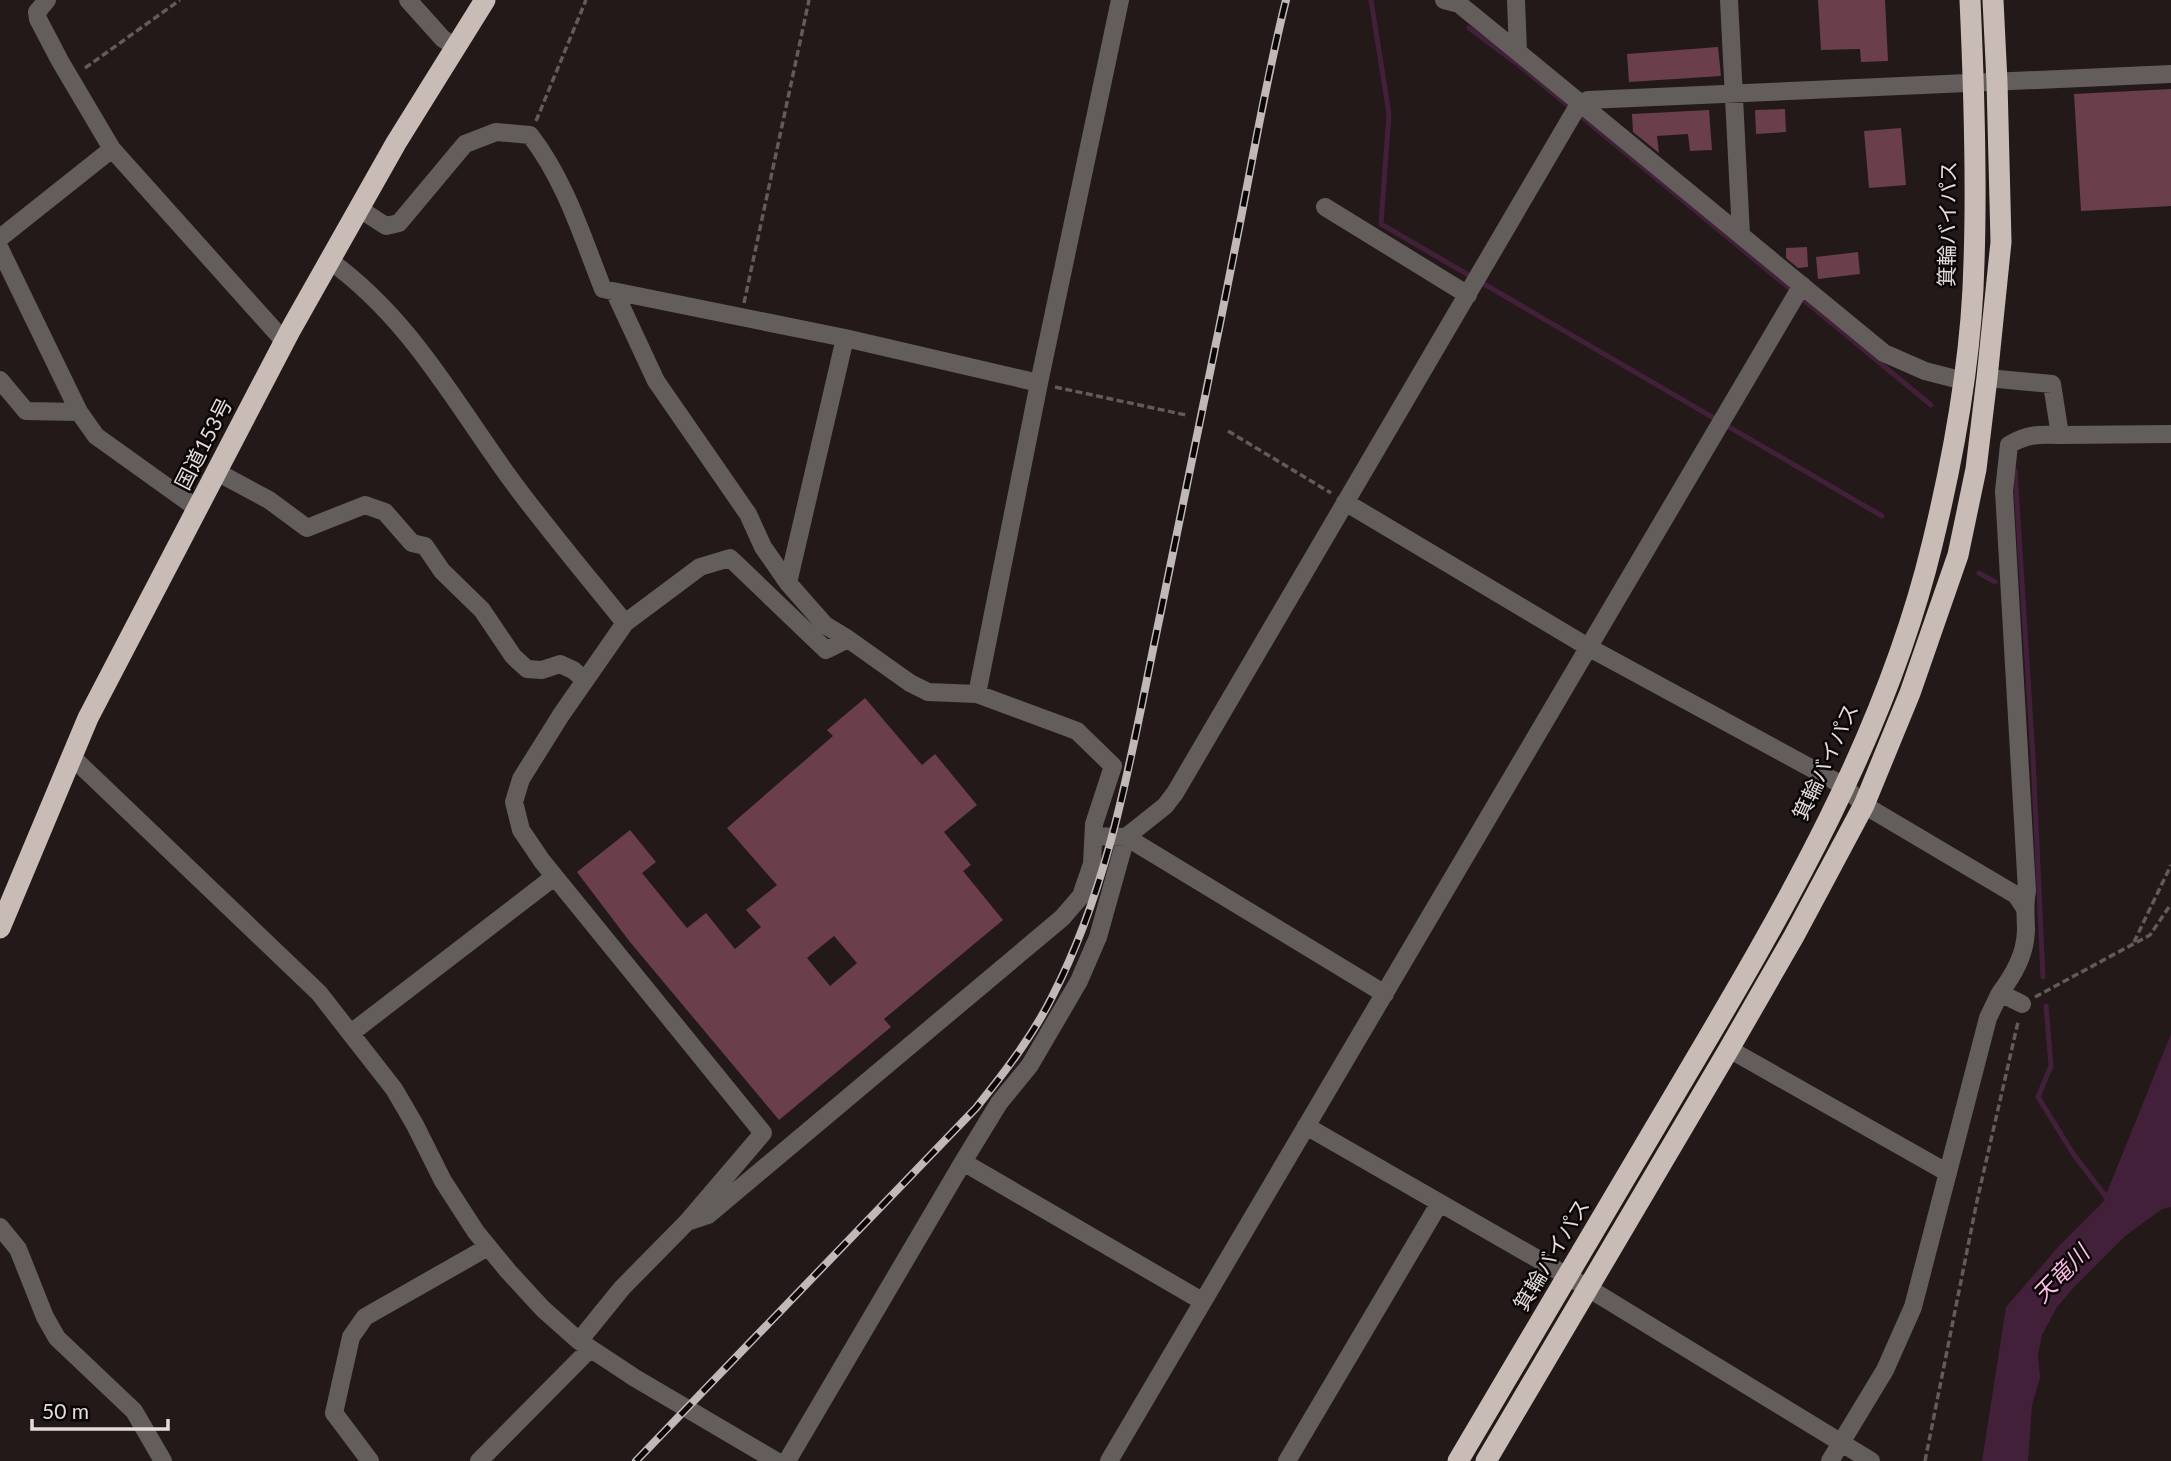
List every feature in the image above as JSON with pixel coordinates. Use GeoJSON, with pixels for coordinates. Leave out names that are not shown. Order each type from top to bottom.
{"type":"FeatureCollection","features":[{"type":"Feature","properties":{"kind":"highway","name":"国道153号"},"geometry":{"type":"LineString","coordinates":[[0,928],[71,756],[284,341],[358,208],[485,0]]}},
{"type":"Feature","properties":{"kind":"highway","name":"箕輪バイパス"},"geometry":{"type":"LineString","coordinates":[[1458,1461],[1774,923],[1844,786],[1886,688],[1932,547],[1964,381],[1975,265],[1974,82],[1969,0]]}},
{"type":"Feature","properties":{"kind":"highway"},"geometry":{"type":"LineString","coordinates":[[1486,1461],[1730,1049],[1864,805],[1910,693],[1958,555],[1976,469],[2001,242],[1993,0]]}},
{"type":"Feature","properties":{"kind":"street"},"geometry":{"type":"LineString","coordinates":[[47,0],[37,12],[38,19],[112,149],[284,341]]}},
{"type":"Feature","properties":{"kind":"street"},"geometry":{"type":"LineString","coordinates":[[408,0],[443,39],[455,46]]}},
{"type":"Feature","properties":{"kind":"street"},"geometry":{"type":"LineString","coordinates":[[977,694],[1120,0]]}},
{"type":"Feature","properties":{"kind":"street"},"geometry":{"type":"LineString","coordinates":[[1444,0],[1459,5],[1741,235],[1798,293],[1884,353],[1925,371],[1964,381]]}},
{"type":"Feature","properties":{"kind":"street"},"geometry":{"type":"LineString","coordinates":[[1516,0],[1518,52]]}},
{"type":"Feature","properties":{"kind":"street"},"geometry":{"type":"LineString","coordinates":[[1729,0],[1741,235]]}},
{"type":"Feature","properties":{"kind":"street"},"geometry":{"type":"LineString","coordinates":[[787,1461],[963,1162],[999,1103],[1030,1065],[1079,981],[1098,937],[1126,837],[1165,806],[1175,793],[1579,105],[1588,100],[2171,74]]}},
{"type":"Feature","properties":{"kind":"street"},"geometry":{"type":"LineString","coordinates":[[358,208],[386,226],[399,223],[465,144],[496,132],[530,135],[566,192],[603,289],[845,338],[1039,383]]}},
{"type":"Feature","properties":{"kind":"street"},"geometry":{"type":"LineString","coordinates":[[0,238],[112,149]]}},
{"type":"Feature","properties":{"kind":"street"},"geometry":{"type":"LineString","coordinates":[[1325,207],[1474,284]]}},
{"type":"Feature","properties":{"kind":"street"},"geometry":{"type":"LineString","coordinates":[[0,249],[79,412],[96,436],[198,509]]}},
{"type":"Feature","properties":{"kind":"street"},"geometry":{"type":"LineString","coordinates":[[329,260],[373,295],[427,357],[515,485],[625,623]]}},
{"type":"Feature","properties":{"kind":"street"},"geometry":{"type":"LineString","coordinates":[[615,293],[656,382],[748,514],[763,547],[788,583],[825,625],[910,683],[928,692],[977,694],[1077,731],[1113,766],[1094,824],[1092,864],[1081,896],[1062,918],[708,1215],[687,1222]]}},
{"type":"Feature","properties":{"kind":"street"},"geometry":{"type":"LineString","coordinates":[[1109,1461],[1798,293]]}},
{"type":"Feature","properties":{"kind":"street"},"geometry":{"type":"LineString","coordinates":[[788,583],[845,338]]}},
{"type":"Feature","properties":{"kind":"street"},"geometry":{"type":"LineString","coordinates":[[1987,378],[2052,384],[2060,435]]}},
{"type":"Feature","properties":{"kind":"street"},"geometry":{"type":"LineString","coordinates":[[0,380],[26,411],[79,412]]}},
{"type":"Feature","properties":{"kind":"street"},"geometry":{"type":"LineString","coordinates":[[1830,1461],[1885,1370],[1913,1307],[1987,1018],[2013,975],[2022,953],[2026,931],[2024,907],[2027,891],[2004,491],[2009,445],[2023,436],[2038,434],[2171,434]]}},
{"type":"Feature","properties":{"kind":"street"},"geometry":{"type":"LineString","coordinates":[[217,472],[269,500],[307,528],[365,505],[385,512],[412,542],[425,546],[442,572],[482,610],[513,656],[527,669],[542,670],[560,664],[585,680]]}},
{"type":"Feature","properties":{"kind":"street"},"geometry":{"type":"LineString","coordinates":[[1345,502],[1588,647],[1844,786],[1864,805],[2016,895],[2024,907]]}},
{"type":"Feature","properties":{"kind":"street"},"geometry":{"type":"LineString","coordinates":[[478,1461],[585,1345],[622,1288],[687,1222],[763,1133],[554,877],[521,830],[514,802],[521,779],[625,623],[700,567],[730,558],[826,650],[848,639]]}},
{"type":"Feature","properties":{"kind":"street"},"geometry":{"type":"LineString","coordinates":[[71,756],[318,993],[394,1089],[443,1181],[488,1247],[543,1309],[585,1345],[635,1378],[776,1461]]}},
{"type":"Feature","properties":{"kind":"street"},"geometry":{"type":"LineString","coordinates":[[1094,836],[1126,837],[1385,995]]}},
{"type":"Feature","properties":{"kind":"street"},"geometry":{"type":"LineString","coordinates":[[351,1033],[554,877]]}},
{"type":"Feature","properties":{"kind":"street"},"geometry":{"type":"LineString","coordinates":[[2000,993],[2022,1004]]}},
{"type":"Feature","properties":{"kind":"street"},"geometry":{"type":"LineString","coordinates":[[1730,1049],[1948,1173]]}},
{"type":"Feature","properties":{"kind":"street"},"geometry":{"type":"LineString","coordinates":[[1306,1126],[1588,1289],[1871,1461]]}},
{"type":"Feature","properties":{"kind":"street"},"geometry":{"type":"LineString","coordinates":[[963,1162],[1202,1301]]}},
{"type":"Feature","properties":{"kind":"street"},"geometry":{"type":"LineString","coordinates":[[1287,1461],[1439,1204]]}},
{"type":"Feature","properties":{"kind":"street"},"geometry":{"type":"LineString","coordinates":[[0,1227],[18,1250],[45,1317],[57,1338],[134,1411],[163,1461]]}},
{"type":"Feature","properties":{"kind":"street"},"geometry":{"type":"LineString","coordinates":[[370,1461],[334,1413],[351,1337],[365,1317],[488,1247]]}},
{"type":"Feature","properties":{"kind":"path"},"geometry":{"type":"LineString","coordinates":[[71,79],[180,0]]}},
{"type":"Feature","properties":{"kind":"path"},"geometry":{"type":"LineString","coordinates":[[530,135],[586,0]]}},
{"type":"Feature","properties":{"kind":"path"},"geometry":{"type":"LineString","coordinates":[[741,318],[809,0]]}},
{"type":"Feature","properties":{"kind":"path"},"geometry":{"type":"LineString","coordinates":[[1039,383],[1185,415]]}},
{"type":"Feature","properties":{"kind":"path"},"geometry":{"type":"LineString","coordinates":[[1228,431],[1345,502]]}},
{"type":"Feature","properties":{"kind":"path"},"geometry":{"type":"LineString","coordinates":[[2134,943],[2171,865]]}},
{"type":"Feature","properties":{"kind":"path"},"geometry":{"type":"LineString","coordinates":[[1924,1461],[1977,1201],[2022,1004],[2150,934],[2171,904]]}},
{"type":"Feature","properties":{"kind":"water","name":"天竜川"},"geometry":{"type":"Polygon","coordinates":[[[2171,1034],[2171,1207],[2162,1209],[2124,1237],[2057,1307],[2042,1335],[2038,1355],[2040,1378],[2032,1405],[2028,1461],[1982,1461],[2006,1307],[2059,1246],[2103,1202],[2171,1034]]]}},
{"type":"Feature","properties":{"kind":"building"},"geometry":{"type":"Polygon","coordinates":[[[1818,0],[1885,0],[1888,61],[1861,62],[1860,49],[1821,50],[1818,0]]]}},
{"type":"Feature","properties":{"kind":"building"},"geometry":{"type":"Polygon","coordinates":[[[1718,47],[1721,76],[1629,82],[1627,54],[1718,47]]]}},
{"type":"Feature","properties":{"kind":"building"},"geometry":{"type":"Polygon","coordinates":[[[2171,89],[2171,206],[2081,211],[2074,94],[2171,89]]]}},
{"type":"Feature","properties":{"kind":"building"},"geometry":{"type":"Polygon","coordinates":[[[1785,109],[1786,132],[1756,134],[1755,110],[1785,109]]]}},
{"type":"Feature","properties":{"kind":"building"},"geometry":{"type":"Polygon","coordinates":[[[1709,110],[1712,150],[1690,151],[1688,134],[1657,136],[1659,153],[1633,132],[1632,114],[1709,110]]]}},
{"type":"Feature","properties":{"kind":"building"},"geometry":{"type":"Polygon","coordinates":[[[1901,128],[1906,185],[1869,188],[1864,131],[1901,128]]]}},
{"type":"Feature","properties":{"kind":"building"},"geometry":{"type":"Polygon","coordinates":[[[1807,247],[1808,267],[1798,268],[1786,258],[1786,248],[1807,247]]]}},
{"type":"Feature","properties":{"kind":"building"},"geometry":{"type":"Polygon","coordinates":[[[1858,252],[1860,274],[1818,279],[1816,257],[1858,252]]]}},
{"type":"Feature","properties":{"kind":"building"},"geometry":{"type":"Polygon","coordinates":[[[865,698],[922,765],[935,754],[977,805],[944,832],[971,865],[963,871],[1003,920],[884,1019],[891,1027],[779,1120],[630,942],[577,872],[630,830],[656,862],[642,873],[687,928],[706,913],[735,949],[761,927],[746,910],[777,885],[727,828],[833,736],[827,730],[865,698]],[[834,936],[807,958],[830,986],[857,963],[834,936]]]}},
{"type":"Feature","properties":{"kind":"waterway"},"geometry":{"type":"LineString","coordinates":[[1371,0],[1389,114],[1381,224],[1882,516]]}},
{"type":"Feature","properties":{"kind":"waterway"},"geometry":{"type":"LineString","coordinates":[[1469,28],[1520,66],[1931,405]]}},
{"type":"Feature","properties":{"kind":"waterway"},"geometry":{"type":"LineString","coordinates":[[2015,471],[2033,757],[2043,977]]}},
{"type":"Feature","properties":{"kind":"waterway"},"geometry":{"type":"LineString","coordinates":[[1979,573],[1995,582]]}},
{"type":"Feature","properties":{"kind":"waterway"},"geometry":{"type":"LineString","coordinates":[[2046,1006],[2051,1066],[2038,1097],[2074,1155],[2110,1202]]}},
{"type":"Feature","properties":{"kind":"railway"},"geometry":{"type":"LineString","coordinates":[[636,1461],[976,1108],[1036,1026],[1073,951],[1106,857],[1131,759],[1286,0]]}}]}
